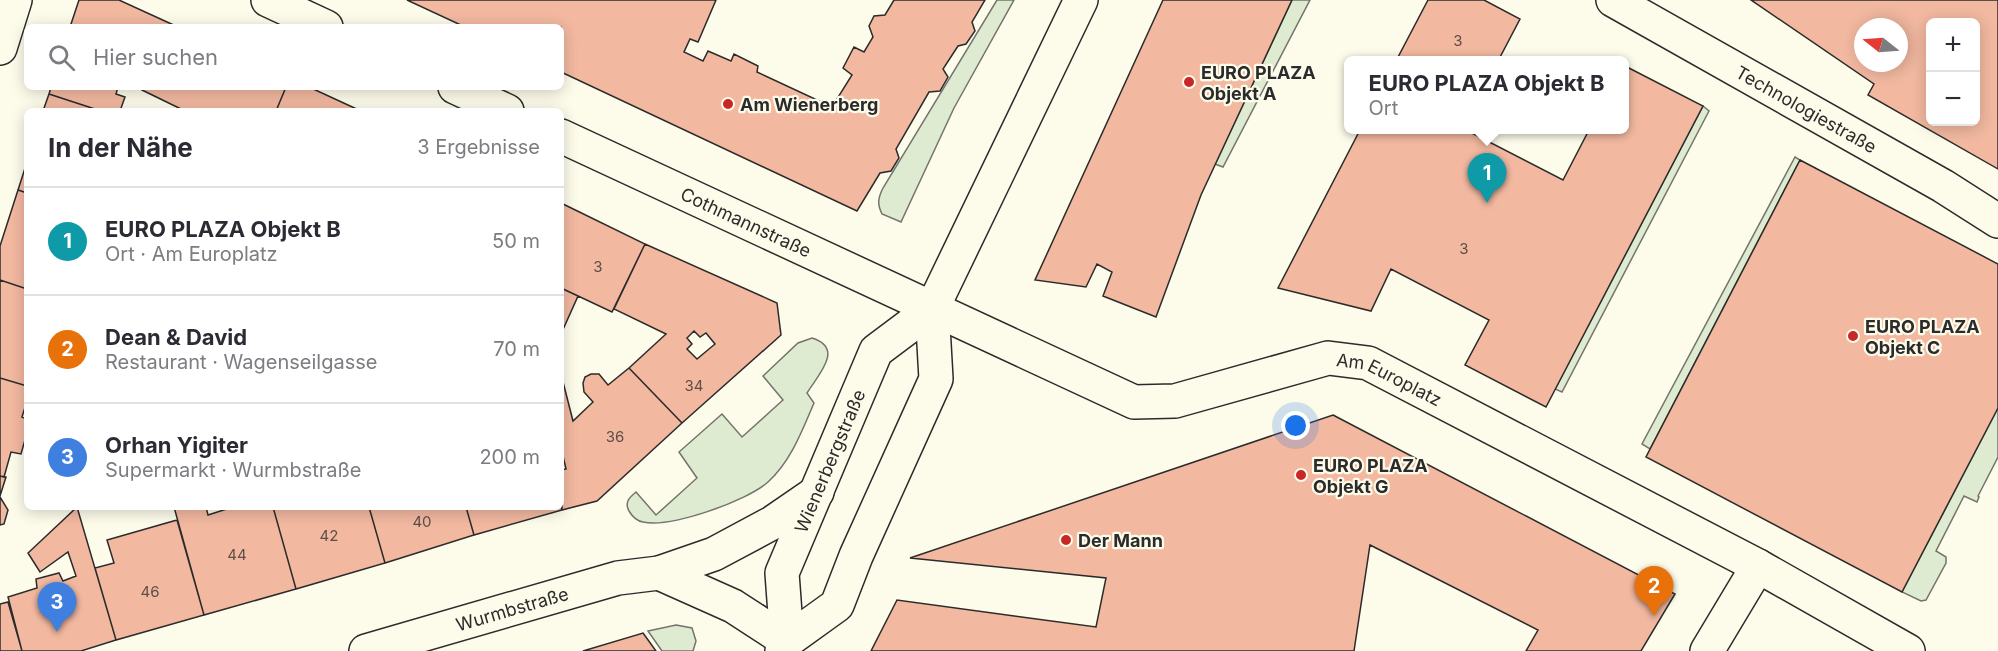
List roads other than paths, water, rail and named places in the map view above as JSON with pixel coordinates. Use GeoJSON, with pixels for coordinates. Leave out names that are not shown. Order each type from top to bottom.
{"type":"FeatureCollection","features":[{"type":"Feature","properties":{"kind":"street"},"geometry":{"type":"LineString","coordinates":[[0,48],[15,0]]}},
{"type":"Feature","properties":{"kind":"street"},"geometry":{"type":"LineString","coordinates":[[268,0],[320,24]]}},
{"type":"Feature","properties":{"kind":"street","name":"Wienerbergstraße"},"geometry":{"type":"LineString","coordinates":[[784,646],[782,573],[876,351],[932,309],[1081,0]]}},
{"type":"Feature","properties":{"kind":"street","name":"Technologiestraße"},"geometry":{"type":"LineString","coordinates":[[1613,0],[1943,186],[1998,221]]}},
{"type":"Feature","properties":{"kind":"street"},"geometry":{"type":"LineString","coordinates":[[462,90],[501,108]]}},
{"type":"Feature","properties":{"kind":"street","name":"Cothmannstraße"},"geometry":{"type":"LineString","coordinates":[[564,137],[932,309]]}},
{"type":"Feature","properties":{"kind":"street","name":"Wienerbergstraße"},"geometry":{"type":"LineString","coordinates":[[784,646],[837,604],[856,556],[936,379],[932,309]]}},
{"type":"Feature","properties":{"kind":"street","name":"Am Europlatz"},"geometry":{"type":"LineString","coordinates":[[932,309],[1134,402],[1175,401],[1328,358],[1368,363],[1758,566],[1908,651]]}},
{"type":"Feature","properties":{"kind":"street","name":"Wurmbstraße"},"geometry":{"type":"LineString","coordinates":[[366,651],[618,578],[659,573],[714,554],[772,523],[818,492]]}},
{"type":"Feature","properties":{"kind":"street"},"geometry":{"type":"LineString","coordinates":[[1707,651],[1758,566]]}},
{"type":"Feature","properties":{"kind":"street"},"geometry":{"type":"LineString","coordinates":[[659,573],[733,606],[784,646]]}},
{"type":"Feature","properties":{"kind":"place","name":"EURO PLAZA Objekt A"},"geometry":{"type":"Point","coordinates":[1189,82]}},
{"type":"Feature","properties":{"kind":"place","name":"Am Wienerberg"},"geometry":{"type":"Point","coordinates":[728,104]}},
{"type":"Feature","properties":{"kind":"place","name":"EURO PLAZA Objekt B"},"geometry":{"type":"Point","coordinates":[1487,203]}},
{"type":"Feature","properties":{"kind":"place","name":"EURO PLAZA Objekt C"},"geometry":{"type":"Point","coordinates":[1853,336]}},
{"type":"Feature","properties":{"kind":"place","name":"EURO PLAZA Objekt G"},"geometry":{"type":"Point","coordinates":[1301,475]}},
{"type":"Feature","properties":{"kind":"place","name":"Der Mann"},"geometry":{"type":"Point","coordinates":[1066,540]}},
{"type":"Feature","properties":{"kind":"place","name":"Dean & David"},"geometry":{"type":"Point","coordinates":[1654,616]}},
{"type":"Feature","properties":{"kind":"place","name":"Orhan Yigiter"},"geometry":{"type":"Point","coordinates":[57,632]}}]}
